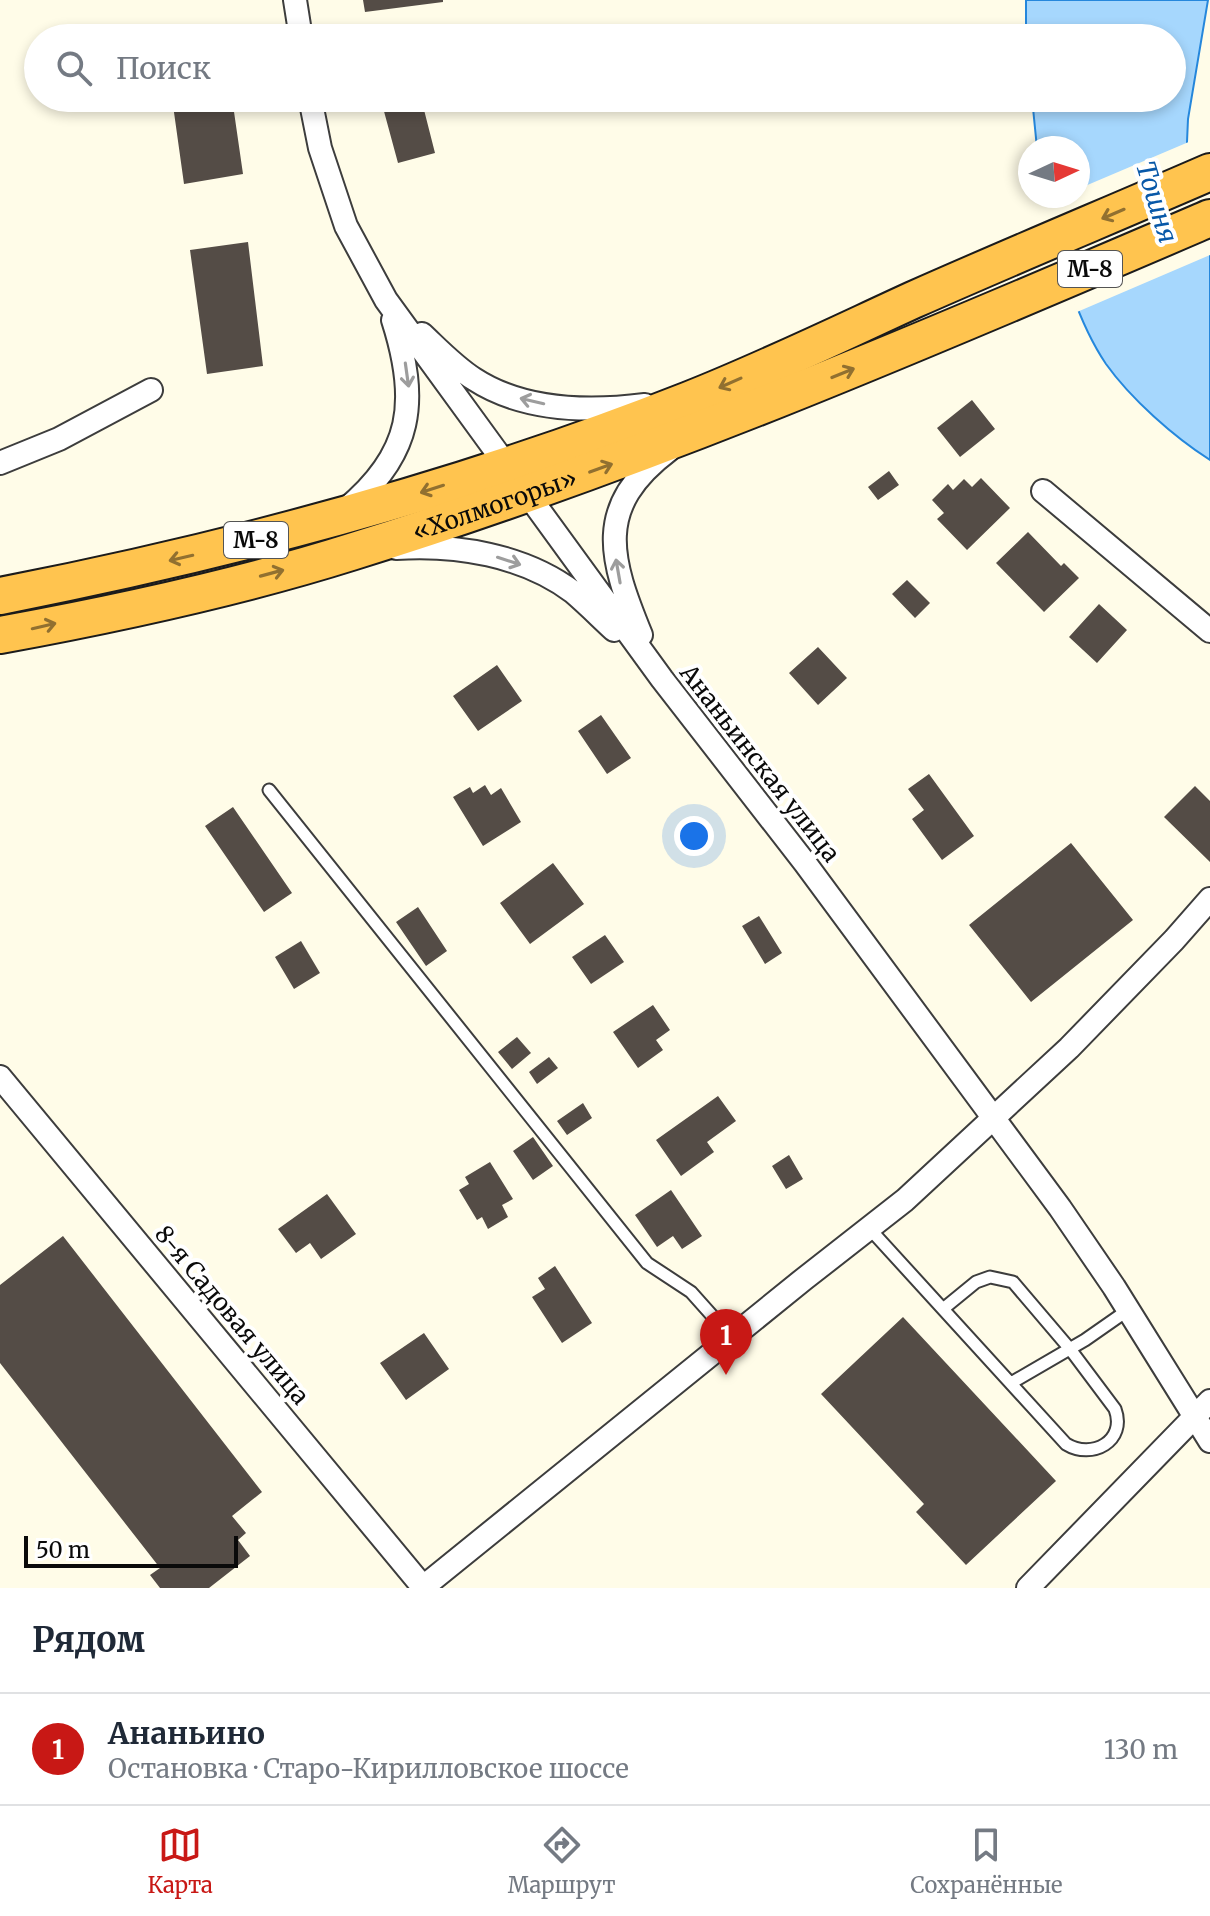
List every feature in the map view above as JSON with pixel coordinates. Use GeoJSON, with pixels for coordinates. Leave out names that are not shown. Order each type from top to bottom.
{"type":"FeatureCollection","features":[{"type":"Feature","properties":{"kind":"highway","name":"«Холмогоры»"},"geometry":{"type":"LineString","coordinates":[[0,596],[193,556],[331,521],[506,465],[692,399],[1210,172]]}},
{"type":"Feature","properties":{"kind":"highway","name":"«Холмогоры»"},"geometry":{"type":"LineString","coordinates":[[0,635],[202,592],[349,553],[528,494],[688,436],[971,321],[1210,218]]}},
{"type":"Feature","properties":{"kind":"street"},"geometry":{"type":"LineString","coordinates":[[295,0],[299,24]]}},
{"type":"Feature","properties":{"kind":"street","name":"Ананьинская улица"},"geometry":{"type":"LineString","coordinates":[[313,112],[320,148],[346,226],[386,300],[655,670],[805,863],[1060,1208],[1128,1310],[1202,1408],[1210,1441]]}},
{"type":"Feature","properties":{"kind":"street"},"geometry":{"type":"LineString","coordinates":[[386,300],[475,380],[519,398],[568,408],[597,409],[692,399]]}},
{"type":"Feature","properties":{"kind":"street"},"geometry":{"type":"LineString","coordinates":[[331,521],[355,502],[385,469],[405,422],[409,402],[408,378],[386,300]]}},
{"type":"Feature","properties":{"kind":"street"},"geometry":{"type":"LineString","coordinates":[[0,463],[59,439],[151,390]]}},
{"type":"Feature","properties":{"kind":"street"},"geometry":{"type":"LineString","coordinates":[[655,670],[621,586],[614,544],[615,525],[619,507],[642,474],[688,436]]}},
{"type":"Feature","properties":{"kind":"street"},"geometry":{"type":"LineString","coordinates":[[1043,491],[1210,631]]}},
{"type":"Feature","properties":{"kind":"street"},"geometry":{"type":"LineString","coordinates":[[349,553],[400,548],[456,549],[523,566],[572,592],[655,670]]}},
{"type":"Feature","properties":{"kind":"street"},"geometry":{"type":"LineString","coordinates":[[423,1587],[905,1200],[1080,1037],[1210,899]]}},
{"type":"Feature","properties":{"kind":"street","name":"8-я Садовая улица"},"geometry":{"type":"LineString","coordinates":[[0,1077],[423,1587]]}},
{"type":"Feature","properties":{"kind":"street"},"geometry":{"type":"LineString","coordinates":[[1028,1588],[1202,1408]]}},
{"type":"Feature","properties":{"kind":"lane"},"geometry":{"type":"LineString","coordinates":[[269,790],[647,1263],[691,1292],[732,1338]]}},
{"type":"Feature","properties":{"kind":"lane"},"geometry":{"type":"LineString","coordinates":[[869,1228],[1066,1444],[1075,1450],[1101,1449],[1112,1438],[1118,1417],[1115,1409],[1070,1349],[1013,1282],[990,1277],[976,1282],[943,1309]]}},
{"type":"Feature","properties":{"kind":"lane"},"geometry":{"type":"LineString","coordinates":[[1011,1383],[1128,1310]]}},
{"type":"Feature","properties":{"kind":"water","name":"Тошня"},"geometry":{"type":"Polygon","coordinates":[[[1026,0],[1208,0],[1187,142],[1202,203],[1210,219],[1210,460],[1140,404],[1095,346],[1068,283],[1046,208],[1090,208],[1090,136],[1036,136],[1033,112],[1186,112],[1186,24],[1026,24],[1026,0]]]}},
{"type":"Feature","properties":{"kind":"pier"},"geometry":{"type":"Polygon","coordinates":[[[1191,141],[1210,210],[1210,255],[1077,312],[1057,262],[1043,208],[1090,208],[1090,184],[1191,141]]]}},
{"type":"Feature","properties":{"kind":"building"},"geometry":{"type":"Polygon","coordinates":[[[363,0],[443,0],[443,2],[365,12],[363,0]]]}},
{"type":"Feature","properties":{"kind":"building"},"geometry":{"type":"Polygon","coordinates":[[[174,112],[234,112],[243,174],[184,184],[174,112]]]}},
{"type":"Feature","properties":{"kind":"building"},"geometry":{"type":"Polygon","coordinates":[[[384,112],[425,112],[435,153],[398,163],[384,112]]]}},
{"type":"Feature","properties":{"kind":"building"},"geometry":{"type":"Polygon","coordinates":[[[248,242],[263,366],[207,374],[190,250],[248,242]]]}},
{"type":"Feature","properties":{"kind":"building"},"geometry":{"type":"Polygon","coordinates":[[[972,400],[995,429],[960,457],[937,428],[972,400]]]}},
{"type":"Feature","properties":{"kind":"building"},"geometry":{"type":"Polygon","coordinates":[[[889,471],[899,485],[878,500],[868,487],[889,471]]]}},
{"type":"Feature","properties":{"kind":"building"},"geometry":{"type":"Polygon","coordinates":[[[981,478],[1010,508],[967,550],[937,519],[944,513],[932,500],[948,484],[953,490],[964,479],[972,487],[981,478]]]}},
{"type":"Feature","properties":{"kind":"building"},"geometry":{"type":"Polygon","coordinates":[[[1028,532],[1061,566],[1064,563],[1079,578],[1044,612],[996,563],[1028,532]]]}},
{"type":"Feature","properties":{"kind":"building"},"geometry":{"type":"Polygon","coordinates":[[[907,580],[930,603],[915,618],[892,594],[907,580]]]}},
{"type":"Feature","properties":{"kind":"building"},"geometry":{"type":"Polygon","coordinates":[[[1099,604],[1127,630],[1097,663],[1069,637],[1099,604]]]}},
{"type":"Feature","properties":{"kind":"building"},"geometry":{"type":"Polygon","coordinates":[[[818,647],[847,678],[818,705],[789,673],[818,647]]]}},
{"type":"Feature","properties":{"kind":"building"},"geometry":{"type":"Polygon","coordinates":[[[497,665],[522,701],[478,731],[453,696],[497,665]]]}},
{"type":"Feature","properties":{"kind":"building"},"geometry":{"type":"Polygon","coordinates":[[[601,715],[631,758],[607,774],[578,731],[601,715]]]}},
{"type":"Feature","properties":{"kind":"building"},"geometry":{"type":"Polygon","coordinates":[[[929,774],[974,836],[942,860],[912,819],[924,810],[908,789],[929,774]]]}},
{"type":"Feature","properties":{"kind":"building"},"geometry":{"type":"Polygon","coordinates":[[[485,785],[491,795],[501,788],[521,822],[483,846],[453,797],[470,787],[473,793],[485,785]]]}},
{"type":"Feature","properties":{"kind":"building"},"geometry":{"type":"Polygon","coordinates":[[[1195,786],[1210,801],[1210,862],[1164,817],[1195,786]]]}},
{"type":"Feature","properties":{"kind":"building"},"geometry":{"type":"Polygon","coordinates":[[[233,807],[292,893],[264,912],[205,826],[233,807]]]}},
{"type":"Feature","properties":{"kind":"building"},"geometry":{"type":"Polygon","coordinates":[[[1071,843],[1133,920],[1031,1002],[969,925],[1071,843]]]}},
{"type":"Feature","properties":{"kind":"building"},"geometry":{"type":"Polygon","coordinates":[[[553,863],[584,904],[530,944],[500,903],[553,863]]]}},
{"type":"Feature","properties":{"kind":"building"},"geometry":{"type":"Polygon","coordinates":[[[418,907],[447,951],[426,966],[396,922],[418,907]]]}},
{"type":"Feature","properties":{"kind":"building"},"geometry":{"type":"Polygon","coordinates":[[[759,916],[782,953],[765,964],[742,926],[759,916]]]}},
{"type":"Feature","properties":{"kind":"building"},"geometry":{"type":"Polygon","coordinates":[[[605,935],[624,962],[591,984],[572,957],[605,935]]]}},
{"type":"Feature","properties":{"kind":"building"},"geometry":{"type":"Polygon","coordinates":[[[301,941],[320,973],[294,989],[275,957],[301,941]]]}},
{"type":"Feature","properties":{"kind":"building"},"geometry":{"type":"Polygon","coordinates":[[[653,1005],[670,1030],[656,1040],[663,1050],[638,1068],[613,1032],[653,1005]]]}},
{"type":"Feature","properties":{"kind":"building"},"geometry":{"type":"Polygon","coordinates":[[[517,1037],[531,1053],[512,1069],[498,1052],[517,1037]]]}},
{"type":"Feature","properties":{"kind":"building"},"geometry":{"type":"Polygon","coordinates":[[[549,1057],[558,1068],[537,1084],[529,1072],[549,1057]]]}},
{"type":"Feature","properties":{"kind":"building"},"geometry":{"type":"Polygon","coordinates":[[[718,1096],[736,1121],[707,1142],[714,1152],[681,1176],[656,1140],[718,1096]]]}},
{"type":"Feature","properties":{"kind":"building"},"geometry":{"type":"Polygon","coordinates":[[[583,1103],[592,1118],[567,1135],[557,1121],[583,1103]]]}},
{"type":"Feature","properties":{"kind":"building"},"geometry":{"type":"Polygon","coordinates":[[[533,1137],[553,1166],[533,1180],[513,1151],[533,1137]]]}},
{"type":"Feature","properties":{"kind":"building"},"geometry":{"type":"Polygon","coordinates":[[[789,1155],[803,1179],[786,1189],[772,1166],[789,1155]]]}},
{"type":"Feature","properties":{"kind":"building"},"geometry":{"type":"Polygon","coordinates":[[[490,1162],[513,1199],[502,1205],[508,1217],[488,1229],[482,1217],[477,1220],[459,1190],[469,1184],[465,1177],[490,1162]]]}},
{"type":"Feature","properties":{"kind":"building"},"geometry":{"type":"Polygon","coordinates":[[[671,1190],[702,1236],[682,1249],[673,1236],[657,1247],[635,1215],[671,1190]]]}},
{"type":"Feature","properties":{"kind":"building"},"geometry":{"type":"Polygon","coordinates":[[[327,1194],[356,1234],[321,1259],[310,1243],[296,1253],[278,1229],[327,1194]]]}},
{"type":"Feature","properties":{"kind":"building"},"geometry":{"type":"Polygon","coordinates":[[[63,1236],[262,1492],[232,1516],[246,1533],[238,1540],[250,1556],[209,1588],[160,1588],[150,1575],[160,1568],[0,1363],[0,1285],[63,1236]]]}},
{"type":"Feature","properties":{"kind":"building"},"geometry":{"type":"Polygon","coordinates":[[[555,1266],[592,1323],[562,1343],[532,1297],[545,1289],[538,1278],[555,1266]]]}},
{"type":"Feature","properties":{"kind":"building"},"geometry":{"type":"Polygon","coordinates":[[[903,1317],[1056,1481],[966,1565],[916,1512],[924,1504],[821,1394],[903,1317]]]}},
{"type":"Feature","properties":{"kind":"building"},"geometry":{"type":"Polygon","coordinates":[[[424,1333],[449,1369],[406,1400],[380,1363],[424,1333]]]}},
{"type":"Feature","properties":{"kind":"place","name":"Ананьино"},"geometry":{"type":"Point","coordinates":[726,1375]}}]}
